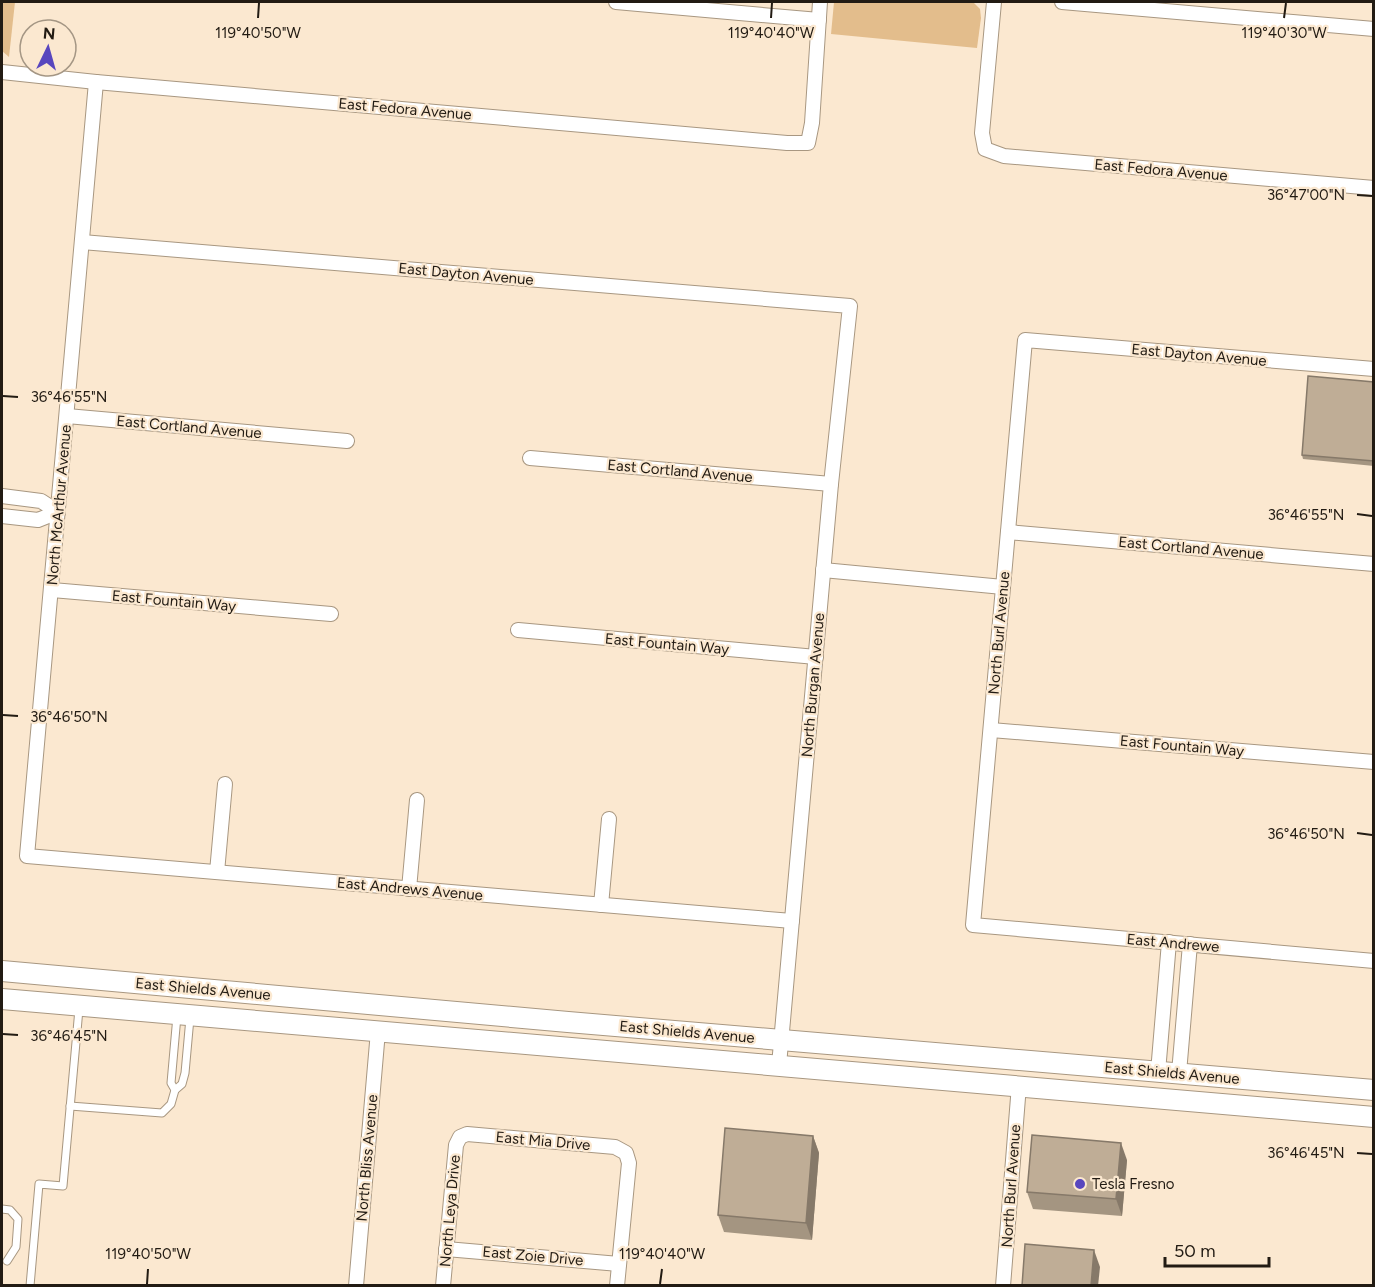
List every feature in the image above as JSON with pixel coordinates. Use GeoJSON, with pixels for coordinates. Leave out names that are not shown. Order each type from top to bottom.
{"type":"FeatureCollection","features":[{"type":"Feature","properties":{"kind":"main road","name":"East Shields Avenue"},"geometry":{"type":"LineString","coordinates":[[2,971],[568,1022],[1374,1090]]}},
{"type":"Feature","properties":{"kind":"main road","name":"East Shields Avenue"},"geometry":{"type":"LineString","coordinates":[[2,999],[1374,1117]]}},
{"type":"Feature","properties":{"kind":"main road"},"geometry":{"type":"LineString","coordinates":[[184,1013],[193,1003],[202,1002],[314,1011],[377,1005]]}},
{"type":"Feature","properties":{"kind":"main road"},"geometry":{"type":"LineString","coordinates":[[378,1031],[380,1024],[387,1018],[504,1028],[568,1022]]}},
{"type":"Feature","properties":{"kind":"street"},"geometry":{"type":"LineString","coordinates":[[616,2],[708,5],[819,20],[820,2]]}},
{"type":"Feature","properties":{"kind":"street","name":"East Fedora Avenue"},"geometry":{"type":"LineString","coordinates":[[994,2],[982,133],[985,149],[1004,156],[1374,188]]}},
{"type":"Feature","properties":{"kind":"street"},"geometry":{"type":"LineString","coordinates":[[1062,2],[1374,29]]}},
{"type":"Feature","properties":{"kind":"street","name":"East Fedora Avenue"},"geometry":{"type":"LineString","coordinates":[[2,72],[787,143],[808,142],[812,123],[819,20]]}},
{"type":"Feature","properties":{"kind":"street","name":"North McArthur Avenue"},"geometry":{"type":"LineString","coordinates":[[27,856],[96,82]]}},
{"type":"Feature","properties":{"kind":"street","name":"East Dayton Avenue"},"geometry":{"type":"LineString","coordinates":[[82,242],[850,306]]}},
{"type":"Feature","properties":{"kind":"street","name":"North Burgan Avenue"},"geometry":{"type":"LineString","coordinates":[[779,1065],[831,484],[850,306]]}},
{"type":"Feature","properties":{"kind":"street","name":"East Dayton Avenue"},"geometry":{"type":"LineString","coordinates":[[1025,340],[1374,369]]}},
{"type":"Feature","properties":{"kind":"street","name":"North Burl Avenue"},"geometry":{"type":"LineString","coordinates":[[973,926],[1025,340]]}},
{"type":"Feature","properties":{"kind":"street","name":"East Cortland Avenue"},"geometry":{"type":"LineString","coordinates":[[67,417],[347,441]]}},
{"type":"Feature","properties":{"kind":"street","name":"East Cortland Avenue"},"geometry":{"type":"LineString","coordinates":[[530,458],[831,484]]}},
{"type":"Feature","properties":{"kind":"street"},"geometry":{"type":"LineString","coordinates":[[2,496],[40,501],[58,512]]}},
{"type":"Feature","properties":{"kind":"street"},"geometry":{"type":"LineString","coordinates":[[2,516],[38,520],[58,512]]}},
{"type":"Feature","properties":{"kind":"street","name":"East Cortland Avenue"},"geometry":{"type":"LineString","coordinates":[[1008,532],[1374,564]]}},
{"type":"Feature","properties":{"kind":"street"},"geometry":{"type":"LineString","coordinates":[[823,570],[1003,587]]}},
{"type":"Feature","properties":{"kind":"street","name":"East Fountain Way"},"geometry":{"type":"LineString","coordinates":[[52,590],[331,614]]}},
{"type":"Feature","properties":{"kind":"street","name":"East Fountain Way"},"geometry":{"type":"LineString","coordinates":[[518,630],[816,657]]}},
{"type":"Feature","properties":{"kind":"street","name":"East Fountain Way"},"geometry":{"type":"LineString","coordinates":[[991,730],[1374,762]]}},
{"type":"Feature","properties":{"kind":"street"},"geometry":{"type":"LineString","coordinates":[[217,872],[225,784]]}},
{"type":"Feature","properties":{"kind":"street"},"geometry":{"type":"LineString","coordinates":[[409,889],[417,800]]}},
{"type":"Feature","properties":{"kind":"street"},"geometry":{"type":"LineString","coordinates":[[601,905],[609,819]]}},
{"type":"Feature","properties":{"kind":"street","name":"East Andrews Avenue"},"geometry":{"type":"LineString","coordinates":[[27,856],[792,921]]}},
{"type":"Feature","properties":{"kind":"street","name":"East Andrewe"},"geometry":{"type":"LineString","coordinates":[[973,926],[1374,961]]}},
{"type":"Feature","properties":{"kind":"street"},"geometry":{"type":"LineString","coordinates":[[1158,1072],[1169,942]]}},
{"type":"Feature","properties":{"kind":"street"},"geometry":{"type":"LineString","coordinates":[[1179,1074],[1190,944]]}},
{"type":"Feature","properties":{"kind":"street","name":"North Bliss Avenue"},"geometry":{"type":"LineString","coordinates":[[356,1286],[378,1031]]}},
{"type":"Feature","properties":{"kind":"street","name":"North Burl Avenue"},"geometry":{"type":"LineString","coordinates":[[1003,1286],[1019,1086]]}},
{"type":"Feature","properties":{"kind":"street","name":"East Mia Drive"},"geometry":{"type":"LineString","coordinates":[[460,1137],[467,1134],[615,1147],[626,1153],[629,1164],[620,1264]]}},
{"type":"Feature","properties":{"kind":"street","name":"North Leya Drive"},"geometry":{"type":"LineString","coordinates":[[443,1286],[456,1145],[460,1137]]}},
{"type":"Feature","properties":{"kind":"street","name":"East Zoie Drive"},"geometry":{"type":"LineString","coordinates":[[446,1249],[620,1264]]}},
{"type":"Feature","properties":{"kind":"street"},"geometry":{"type":"LineString","coordinates":[[617,1286],[620,1264]]}},
{"type":"Feature","properties":{"kind":"lane"},"geometry":{"type":"LineString","coordinates":[[30,1286],[39,1184],[63,1186],[79,1005]]}},
{"type":"Feature","properties":{"kind":"lane"},"geometry":{"type":"LineString","coordinates":[[70,1106],[162,1113],[171,1104],[175,1090],[182,1084],[185,1073],[184,1013]]}},
{"type":"Feature","properties":{"kind":"lane"},"geometry":{"type":"LineString","coordinates":[[175,1090],[171,1083],[184,1013]]}},
{"type":"Feature","properties":{"kind":"lane"},"geometry":{"type":"LineString","coordinates":[[2,1209],[10,1210],[18,1219],[16,1247],[8,1261]]}},
{"type":"Feature","properties":{"kind":"shaded area"},"geometry":{"type":"Polygon","coordinates":[[[2,2],[15,2],[9,57],[2,51],[2,2]]]}},
{"type":"Feature","properties":{"kind":"shaded area"},"geometry":{"type":"Polygon","coordinates":[[[834,2],[974,3],[980,9],[981,18],[977,48],[831,34],[834,2]]]}},
{"type":"Feature","properties":{"kind":"building"},"geometry":{"type":"Polygon","coordinates":[[[1308,376],[1374,382],[1374,461],[1302,455],[1308,376]]]}},
{"type":"Feature","properties":{"kind":"building"},"geometry":{"type":"Polygon","coordinates":[[[725,1128],[813,1136],[806,1223],[718,1215],[725,1128]]]}},
{"type":"Feature","properties":{"kind":"building","name":"Tesla Fresno"},"geometry":{"type":"Polygon","coordinates":[[[1032,1135],[1121,1143],[1116,1199],[1027,1192],[1032,1135]]]}},
{"type":"Feature","properties":{"kind":"building"},"geometry":{"type":"Polygon","coordinates":[[[1025,1244],[1094,1250],[1091,1286],[1022,1286],[1025,1244]]]}},
{"type":"Feature","properties":{"kind":"place","name":"Tesla Fresno"},"geometry":{"type":"Point","coordinates":[1080,1184]}}]}
